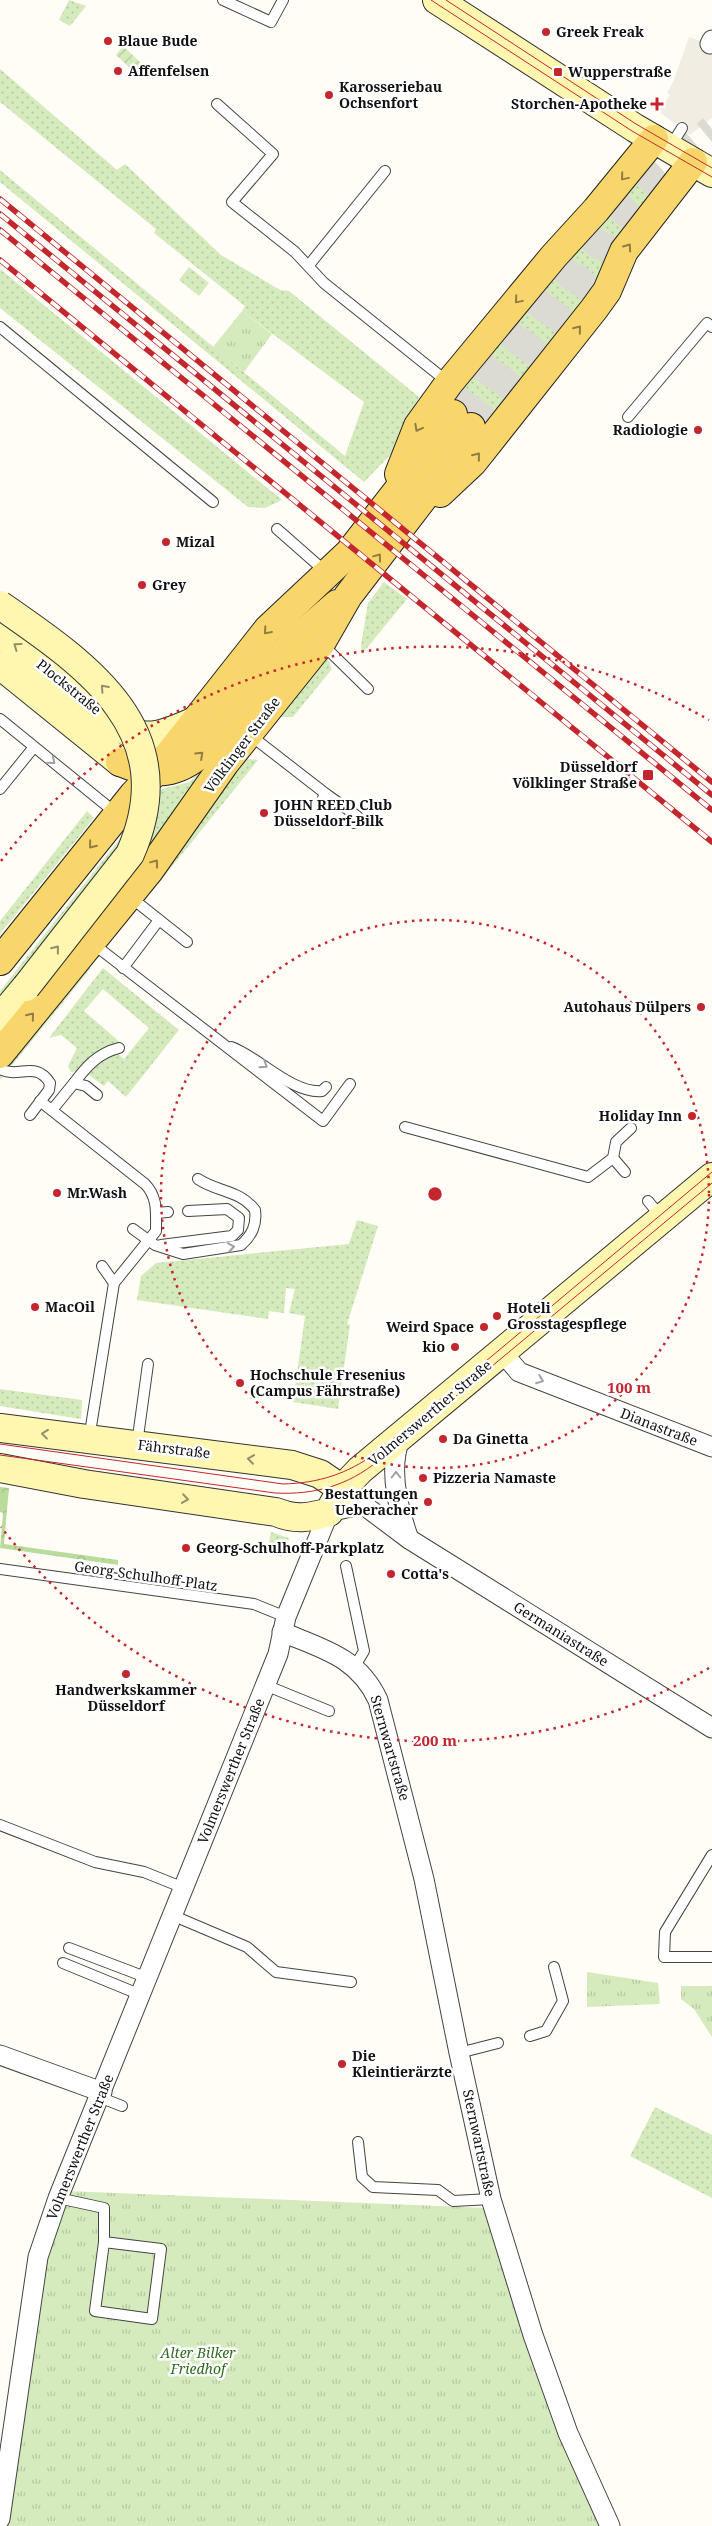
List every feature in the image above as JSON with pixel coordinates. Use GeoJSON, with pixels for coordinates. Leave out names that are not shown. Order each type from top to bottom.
{"type":"FeatureCollection","features":[{"type":"Feature","properties":{"kind":"main road"},"geometry":{"type":"LineString","coordinates":[[668,138],[596,210],[554,256],[449,383],[418,426],[400,471],[404,503],[444,490],[473,462],[594,309],[606,291],[624,251],[703,167]]}},
{"type":"Feature","properties":{"kind":"main road","name":"Völklinger Straße"},"geometry":{"type":"LineString","coordinates":[[0,1054],[128,896],[248,734],[321,643],[404,503],[462,421]]}},
{"type":"Feature","properties":{"kind":"main road","name":"Völklinger Straße"},"geometry":{"type":"LineString","coordinates":[[0,961],[117,814],[156,772],[268,629],[404,503]]}},
{"type":"Feature","properties":{"kind":"main road"},"geometry":{"type":"LineString","coordinates":[[120,762],[138,770],[156,772],[175,770],[191,763],[201,754],[293,642],[348,596]]}},
{"type":"Feature","properties":{"kind":"main road"},"geometry":{"type":"LineString","coordinates":[[120,762],[134,794]]}},
{"type":"Feature","properties":{"kind":"street"},"geometry":{"type":"LineString","coordinates":[[449,3],[668,138],[703,167]]}},
{"type":"Feature","properties":{"kind":"street"},"geometry":{"type":"LineString","coordinates":[[0,605],[66,654],[99,682],[118,704],[131,724],[139,744],[146,788],[140,831],[130,854],[0,1018]]}},
{"type":"Feature","properties":{"kind":"street","name":"Plockstraße"},"geometry":{"type":"LineString","coordinates":[[0,633],[122,729],[140,736],[173,732],[195,721]]}},
{"type":"Feature","properties":{"kind":"street","name":"Plockstraße"},"geometry":{"type":"LineString","coordinates":[[0,665],[120,762]]}},
{"type":"Feature","properties":{"kind":"street","name":"Volmerswerther Straße"},"geometry":{"type":"LineString","coordinates":[[0,2519],[38,2256],[58,2198],[174,1916],[278,1654],[284,1625],[329,1512],[352,1496],[360,1470],[400,1439],[502,1352],[655,1210],[712,1177]]}},
{"type":"Feature","properties":{"kind":"street","name":"Dianastraße"},"geometry":{"type":"LineString","coordinates":[[502,1352],[519,1372],[712,1447]]}},
{"type":"Feature","properties":{"kind":"street","name":"Fährstraße"},"geometry":{"type":"LineString","coordinates":[[0,1428],[299,1466],[320,1474],[352,1496]]}},
{"type":"Feature","properties":{"kind":"street"},"geometry":{"type":"LineString","coordinates":[[400,1439],[397,1446],[396,1486],[400,1516],[409,1539]]}},
{"type":"Feature","properties":{"kind":"street"},"geometry":{"type":"LineString","coordinates":[[276,1512],[299,1507],[309,1501],[313,1494],[314,1479],[309,1472],[299,1466]]}},
{"type":"Feature","properties":{"kind":"street"},"geometry":{"type":"LineString","coordinates":[[0,1468],[84,1484],[276,1512],[290,1518],[309,1518],[329,1512]]}},
{"type":"Feature","properties":{"kind":"street","name":"Germaniastraße"},"geometry":{"type":"LineString","coordinates":[[352,1496],[409,1539],[712,1728]]}},
{"type":"Feature","properties":{"kind":"street","name":"Sternwartstraße"},"geometry":{"type":"LineString","coordinates":[[284,1625],[355,1666],[372,1688],[384,1718],[424,1878],[491,2199],[533,2335],[565,2424],[610,2526]]}},
{"type":"Feature","properties":{"kind":"street"},"geometry":{"type":"LineString","coordinates":[[0,2055],[101,2095]]}},
{"type":"Feature","properties":{"kind":"lane"},"geometry":{"type":"LineString","coordinates":[[223,0],[271,22],[283,0]]}},
{"type":"Feature","properties":{"kind":"lane"},"geometry":{"type":"LineString","coordinates":[[217,104],[274,154],[232,202],[308,266],[324,283],[449,383]]}},
{"type":"Feature","properties":{"kind":"lane"},"geometry":{"type":"LineString","coordinates":[[308,266],[386,171]]}},
{"type":"Feature","properties":{"kind":"lane"},"geometry":{"type":"LineString","coordinates":[[628,417],[707,323],[712,327]]}},
{"type":"Feature","properties":{"kind":"lane"},"geometry":{"type":"LineString","coordinates":[[0,328],[213,502]]}},
{"type":"Feature","properties":{"kind":"lane"},"geometry":{"type":"LineString","coordinates":[[277,529],[328,574]]}},
{"type":"Feature","properties":{"kind":"lane"},"geometry":{"type":"LineString","coordinates":[[321,643],[368,689]]}},
{"type":"Feature","properties":{"kind":"lane"},"geometry":{"type":"LineString","coordinates":[[0,719],[117,814]]}},
{"type":"Feature","properties":{"kind":"lane"},"geometry":{"type":"LineString","coordinates":[[248,734],[325,796],[357,816],[354,823]]}},
{"type":"Feature","properties":{"kind":"lane"},"geometry":{"type":"LineString","coordinates":[[0,789],[34,747]]}},
{"type":"Feature","properties":{"kind":"lane"},"geometry":{"type":"LineString","coordinates":[[128,896],[187,942]]}},
{"type":"Feature","properties":{"kind":"lane"},"geometry":{"type":"LineString","coordinates":[[123,968],[159,920]]}},
{"type":"Feature","properties":{"kind":"lane"},"geometry":{"type":"LineString","coordinates":[[91,943],[220,1044],[323,1121],[350,1084]]}},
{"type":"Feature","properties":{"kind":"lane"},"geometry":{"type":"LineString","coordinates":[[220,1044],[246,1053],[287,1080],[308,1090],[322,1091],[326,1087]]}},
{"type":"Feature","properties":{"kind":"lane"},"geometry":{"type":"LineString","coordinates":[[52,1110],[90,1063],[119,1048]]}},
{"type":"Feature","properties":{"kind":"lane"},"geometry":{"type":"LineString","coordinates":[[0,1069],[11,1073],[37,1071],[45,1076],[50,1083],[49,1090],[30,1115]]}},
{"type":"Feature","properties":{"kind":"lane"},"geometry":{"type":"LineString","coordinates":[[74,1084],[86,1086],[97,1094]]}},
{"type":"Feature","properties":{"kind":"lane"},"geometry":{"type":"LineString","coordinates":[[40,1101],[153,1192],[156,1231],[152,1243],[114,1283],[89,1439]]}},
{"type":"Feature","properties":{"kind":"lane"},"geometry":{"type":"LineString","coordinates":[[405,1128],[588,1176],[613,1158],[616,1142],[631,1128]]}},
{"type":"Feature","properties":{"kind":"lane"},"geometry":{"type":"LineString","coordinates":[[613,1158],[625,1172]]}},
{"type":"Feature","properties":{"kind":"lane"},"geometry":{"type":"LineString","coordinates":[[133,1229],[152,1243],[183,1254],[241,1245],[254,1230],[255,1210],[243,1197],[214,1188],[198,1179]]}},
{"type":"Feature","properties":{"kind":"lane"},"geometry":{"type":"LineString","coordinates":[[152,1243],[232,1236],[238,1230],[239,1218],[227,1209],[188,1211]]}},
{"type":"Feature","properties":{"kind":"lane"},"geometry":{"type":"LineString","coordinates":[[156,1213],[168,1212]]}},
{"type":"Feature","properties":{"kind":"lane"},"geometry":{"type":"LineString","coordinates":[[102,1266],[114,1283]]}},
{"type":"Feature","properties":{"kind":"lane"},"geometry":{"type":"LineString","coordinates":[[137,1444],[148,1364]]}},
{"type":"Feature","properties":{"kind":"lane"},"geometry":{"type":"LineString","coordinates":[[346,1566],[364,1650],[355,1666]]}},
{"type":"Feature","properties":{"kind":"lane","name":"Georg-Schulhoff-Platz"},"geometry":{"type":"LineString","coordinates":[[0,1569],[254,1604],[284,1625]]}},
{"type":"Feature","properties":{"kind":"lane"},"geometry":{"type":"LineString","coordinates":[[265,1685],[329,1711]]}},
{"type":"Feature","properties":{"kind":"lane"},"geometry":{"type":"LineString","coordinates":[[0,1825],[95,1862],[144,1872],[184,1888]]}},
{"type":"Feature","properties":{"kind":"lane"},"geometry":{"type":"LineString","coordinates":[[712,1856],[665,1932],[664,1957],[712,1957]]}},
{"type":"Feature","properties":{"kind":"lane"},"geometry":{"type":"LineString","coordinates":[[174,1916],[247,1947],[276,1972],[351,1982]]}},
{"type":"Feature","properties":{"kind":"lane"},"geometry":{"type":"LineString","coordinates":[[69,1948],[145,1986]]}},
{"type":"Feature","properties":{"kind":"lane"},"geometry":{"type":"LineString","coordinates":[[63,1963],[145,1986]]}},
{"type":"Feature","properties":{"kind":"lane"},"geometry":{"type":"LineString","coordinates":[[530,2036],[546,2031],[562,2006],[563,2001],[554,1967]]}},
{"type":"Feature","properties":{"kind":"lane"},"geometry":{"type":"LineString","coordinates":[[459,2053],[498,2043]]}},
{"type":"Feature","properties":{"kind":"lane"},"geometry":{"type":"LineString","coordinates":[[101,2095],[122,2106]]}},
{"type":"Feature","properties":{"kind":"lane"},"geometry":{"type":"LineString","coordinates":[[358,2142],[362,2178],[373,2187],[438,2190],[453,2201],[491,2199]]}},
{"type":"Feature","properties":{"kind":"lane"},"geometry":{"type":"LineString","coordinates":[[58,2198],[104,2208],[104,2242],[95,2311],[152,2319],[161,2249],[104,2242]]}},
{"type":"Feature","properties":{"kind":"green space"},"geometry":{"type":"Polygon","coordinates":[[[69,0],[86,6],[70,26],[59,20],[69,0]]]}},
{"type":"Feature","properties":{"kind":"green space"},"geometry":{"type":"Polygon","coordinates":[[[123,46],[142,64],[135,73],[116,55],[123,46]]]}},
{"type":"Feature","properties":{"kind":"green space"},"geometry":{"type":"Polygon","coordinates":[[[0,69],[117,170],[125,164],[221,255],[280,290],[289,291],[419,397],[393,452],[364,482],[0,182],[0,170],[345,456],[364,402],[242,311],[245,306],[154,233],[156,229],[0,102],[0,69]]]}},
{"type":"Feature","properties":{"kind":"green space"},"geometry":{"type":"Polygon","coordinates":[[[635,176],[661,189],[598,293],[482,435],[442,408],[635,176]]]}},
{"type":"Feature","properties":{"kind":"green space"},"geometry":{"type":"Polygon","coordinates":[[[189,267],[209,283],[199,296],[179,280],[189,267]]]}},
{"type":"Feature","properties":{"kind":"green space"},"geometry":{"type":"Polygon","coordinates":[[[0,269],[282,500],[265,508],[248,507],[0,308],[0,269]]]}},
{"type":"Feature","properties":{"kind":"green space"},"geometry":{"type":"Polygon","coordinates":[[[242,311],[272,334],[244,372],[213,347],[242,311]]]}},
{"type":"Feature","properties":{"kind":"green space"},"geometry":{"type":"Polygon","coordinates":[[[384,582],[407,599],[362,654],[361,645],[368,603],[384,582]]]}},
{"type":"Feature","properties":{"kind":"green space"},"geometry":{"type":"Polygon","coordinates":[[[303,643],[198,788],[0,1042],[0,991],[152,798],[162,789],[190,782],[303,643]]]}},
{"type":"Feature","properties":{"kind":"green space"},"geometry":{"type":"Polygon","coordinates":[[[327,657],[332,669],[293,717],[279,717],[327,657]]]}},
{"type":"Feature","properties":{"kind":"green space"},"geometry":{"type":"Polygon","coordinates":[[[242,758],[258,760],[149,895],[149,885],[242,758]]]}},
{"type":"Feature","properties":{"kind":"green space"},"geometry":{"type":"Polygon","coordinates":[[[87,811],[94,818],[0,934],[0,921],[87,811]]]}},
{"type":"Feature","properties":{"kind":"green space"},"geometry":{"type":"Polygon","coordinates":[[[81,966],[91,968],[0,1080],[0,1067],[81,966]]]}},
{"type":"Feature","properties":{"kind":"green space"},"geometry":{"type":"Polygon","coordinates":[[[103,968],[179,1030],[126,1097],[108,1081],[104,1086],[86,1073],[94,1062],[117,1053],[124,1059],[149,1028],[103,989],[84,1011],[121,1043],[100,1050],[77,1071],[71,1072],[68,1066],[77,1048],[61,1035],[49,1038],[103,968]]]}},
{"type":"Feature","properties":{"kind":"green space"},"geometry":{"type":"Polygon","coordinates":[[[357,1220],[378,1226],[347,1324],[350,1325],[338,1409],[293,1402],[305,1316],[289,1313],[295,1289],[286,1288],[284,1313],[269,1311],[268,1319],[137,1300],[141,1276],[156,1263],[349,1244],[357,1220]]]}},
{"type":"Feature","properties":{"kind":"green space"},"geometry":{"type":"Polygon","coordinates":[[[0,1389],[82,1400],[81,1419],[0,1406],[0,1389]]]}},
{"type":"Feature","properties":{"kind":"green space"},"geometry":{"type":"Polygon","coordinates":[[[0,1487],[9,1488],[4,1544],[118,1560],[118,1565],[0,1548],[3,1513],[0,1512],[0,1487]]]}},
{"type":"Feature","properties":{"kind":"green space"},"geometry":{"type":"Polygon","coordinates":[[[271,1532],[289,1538],[286,1552],[282,1557],[272,1554],[269,1542],[271,1532]]]}},
{"type":"Feature","properties":{"kind":"green space"},"geometry":{"type":"Polygon","coordinates":[[[587,1972],[658,1983],[660,2004],[587,2007],[587,1972]]]}},
{"type":"Feature","properties":{"kind":"green space"},"geometry":{"type":"Polygon","coordinates":[[[681,1986],[712,1986],[712,2037],[694,2009],[681,1999],[681,1986]]]}},
{"type":"Feature","properties":{"kind":"green space"},"geometry":{"type":"Polygon","coordinates":[[[655,2107],[712,2135],[712,2198],[630,2156],[655,2107]]]}},
{"type":"Feature","properties":{"kind":"green space","name":"Alter Bilker Friedhof"},"geometry":{"type":"Polygon","coordinates":[[[67,2191],[488,2208],[606,2526],[5,2526],[44,2256],[67,2191]]]}},
{"type":"Feature","properties":{"kind":"shaded area"},"geometry":{"type":"Polygon","coordinates":[[[689,37],[712,45],[712,118],[690,135],[658,111],[662,106],[666,107],[663,105],[670,95],[667,93],[674,80],[689,37]]]}},
{"type":"Feature","properties":{"kind":"tunnel"},"geometry":{"type":"LineString","coordinates":[[453,414],[541,299],[573,263],[640,193],[712,129]]}},
{"type":"Feature","properties":{"kind":"tunnel"},"geometry":{"type":"LineString","coordinates":[[471,427],[548,326],[589,277],[632,231]]}},
{"type":"Feature","properties":{"kind":"tram line"},"geometry":{"type":"LineString","coordinates":[[431,0],[632,131],[712,177]]}},
{"type":"Feature","properties":{"kind":"tram line"},"geometry":{"type":"LineString","coordinates":[[446,0],[636,124],[712,168]]}},
{"type":"Feature","properties":{"kind":"tram line"},"geometry":{"type":"LineString","coordinates":[[0,1444],[283,1484],[309,1482],[343,1472],[376,1453],[712,1172]]}},
{"type":"Feature","properties":{"kind":"tram line"},"geometry":{"type":"LineString","coordinates":[[0,1455],[275,1493],[317,1490],[342,1483],[378,1461],[712,1183]]}},
{"type":"Feature","properties":{"kind":"railway"},"geometry":{"type":"LineString","coordinates":[[0,199],[712,782]]}},
{"type":"Feature","properties":{"kind":"railway"},"geometry":{"type":"LineString","coordinates":[[0,214],[712,795]]}},
{"type":"Feature","properties":{"kind":"railway"},"geometry":{"type":"LineString","coordinates":[[0,230],[712,810]]}},
{"type":"Feature","properties":{"kind":"railway"},"geometry":{"type":"LineString","coordinates":[[0,260],[712,842]]}},
{"type":"Feature","properties":{"kind":"place","name":"Greek Freak"},"geometry":{"type":"Point","coordinates":[546,32]}},
{"type":"Feature","properties":{"kind":"place","name":"Blaue Bude"},"geometry":{"type":"Point","coordinates":[108,41]}},
{"type":"Feature","properties":{"kind":"place","name":"Affenfelsen"},"geometry":{"type":"Point","coordinates":[118,71]}},
{"type":"Feature","properties":{"kind":"place","name":"Wupperstraße"},"geometry":{"type":"Point","coordinates":[558,72]}},
{"type":"Feature","properties":{"kind":"place","name":"Karosseriebau Ochsenfort"},"geometry":{"type":"Point","coordinates":[329,95]}},
{"type":"Feature","properties":{"kind":"place","name":"Storchen-Apotheke"},"geometry":{"type":"Point","coordinates":[657,104]}},
{"type":"Feature","properties":{"kind":"place","name":"Radiologie"},"geometry":{"type":"Point","coordinates":[698,430]}},
{"type":"Feature","properties":{"kind":"place","name":"Mizal"},"geometry":{"type":"Point","coordinates":[166,542]}},
{"type":"Feature","properties":{"kind":"place","name":"Grey"},"geometry":{"type":"Point","coordinates":[142,585]}},
{"type":"Feature","properties":{"kind":"place","name":"Düsseldorf Völklinger Straße"},"geometry":{"type":"Point","coordinates":[648,775]}},
{"type":"Feature","properties":{"kind":"place","name":"JOHN REED Club Düsseldorf-Bilk"},"geometry":{"type":"Point","coordinates":[264,813]}},
{"type":"Feature","properties":{"kind":"place","name":"Autohaus Dülpers"},"geometry":{"type":"Point","coordinates":[701,1007]}},
{"type":"Feature","properties":{"kind":"place","name":"Holiday Inn"},"geometry":{"type":"Point","coordinates":[692,1116]}},
{"type":"Feature","properties":{"kind":"place","name":"Mr.Wash"},"geometry":{"type":"Point","coordinates":[57,1193]}},
{"type":"Feature","properties":{"kind":"place","name":"MacOil"},"geometry":{"type":"Point","coordinates":[35,1307]}},
{"type":"Feature","properties":{"kind":"place","name":"Hoteli Grosstagespflege"},"geometry":{"type":"Point","coordinates":[497,1316]}},
{"type":"Feature","properties":{"kind":"place","name":"Weird Space"},"geometry":{"type":"Point","coordinates":[484,1327]}},
{"type":"Feature","properties":{"kind":"place","name":"kio"},"geometry":{"type":"Point","coordinates":[455,1347]}},
{"type":"Feature","properties":{"kind":"place","name":"Hochschule Fresenius (Campus Fährstraße)"},"geometry":{"type":"Point","coordinates":[240,1383]}},
{"type":"Feature","properties":{"kind":"place","name":"Da Ginetta"},"geometry":{"type":"Point","coordinates":[443,1439]}},
{"type":"Feature","properties":{"kind":"place","name":"Pizzeria Namaste"},"geometry":{"type":"Point","coordinates":[423,1478]}},
{"type":"Feature","properties":{"kind":"place","name":"Bestattungen Ueberacher"},"geometry":{"type":"Point","coordinates":[428,1502]}},
{"type":"Feature","properties":{"kind":"place","name":"Georg-Schulhoff-Parkplatz"},"geometry":{"type":"Point","coordinates":[186,1548]}},
{"type":"Feature","properties":{"kind":"place","name":"Cotta's"},"geometry":{"type":"Point","coordinates":[391,1574]}},
{"type":"Feature","properties":{"kind":"place","name":"Handwerkskammer Düsseldorf"},"geometry":{"type":"Point","coordinates":[126,1674]}},
{"type":"Feature","properties":{"kind":"place","name":"Die Kleintierärzte"},"geometry":{"type":"Point","coordinates":[342,2064]}}]}
